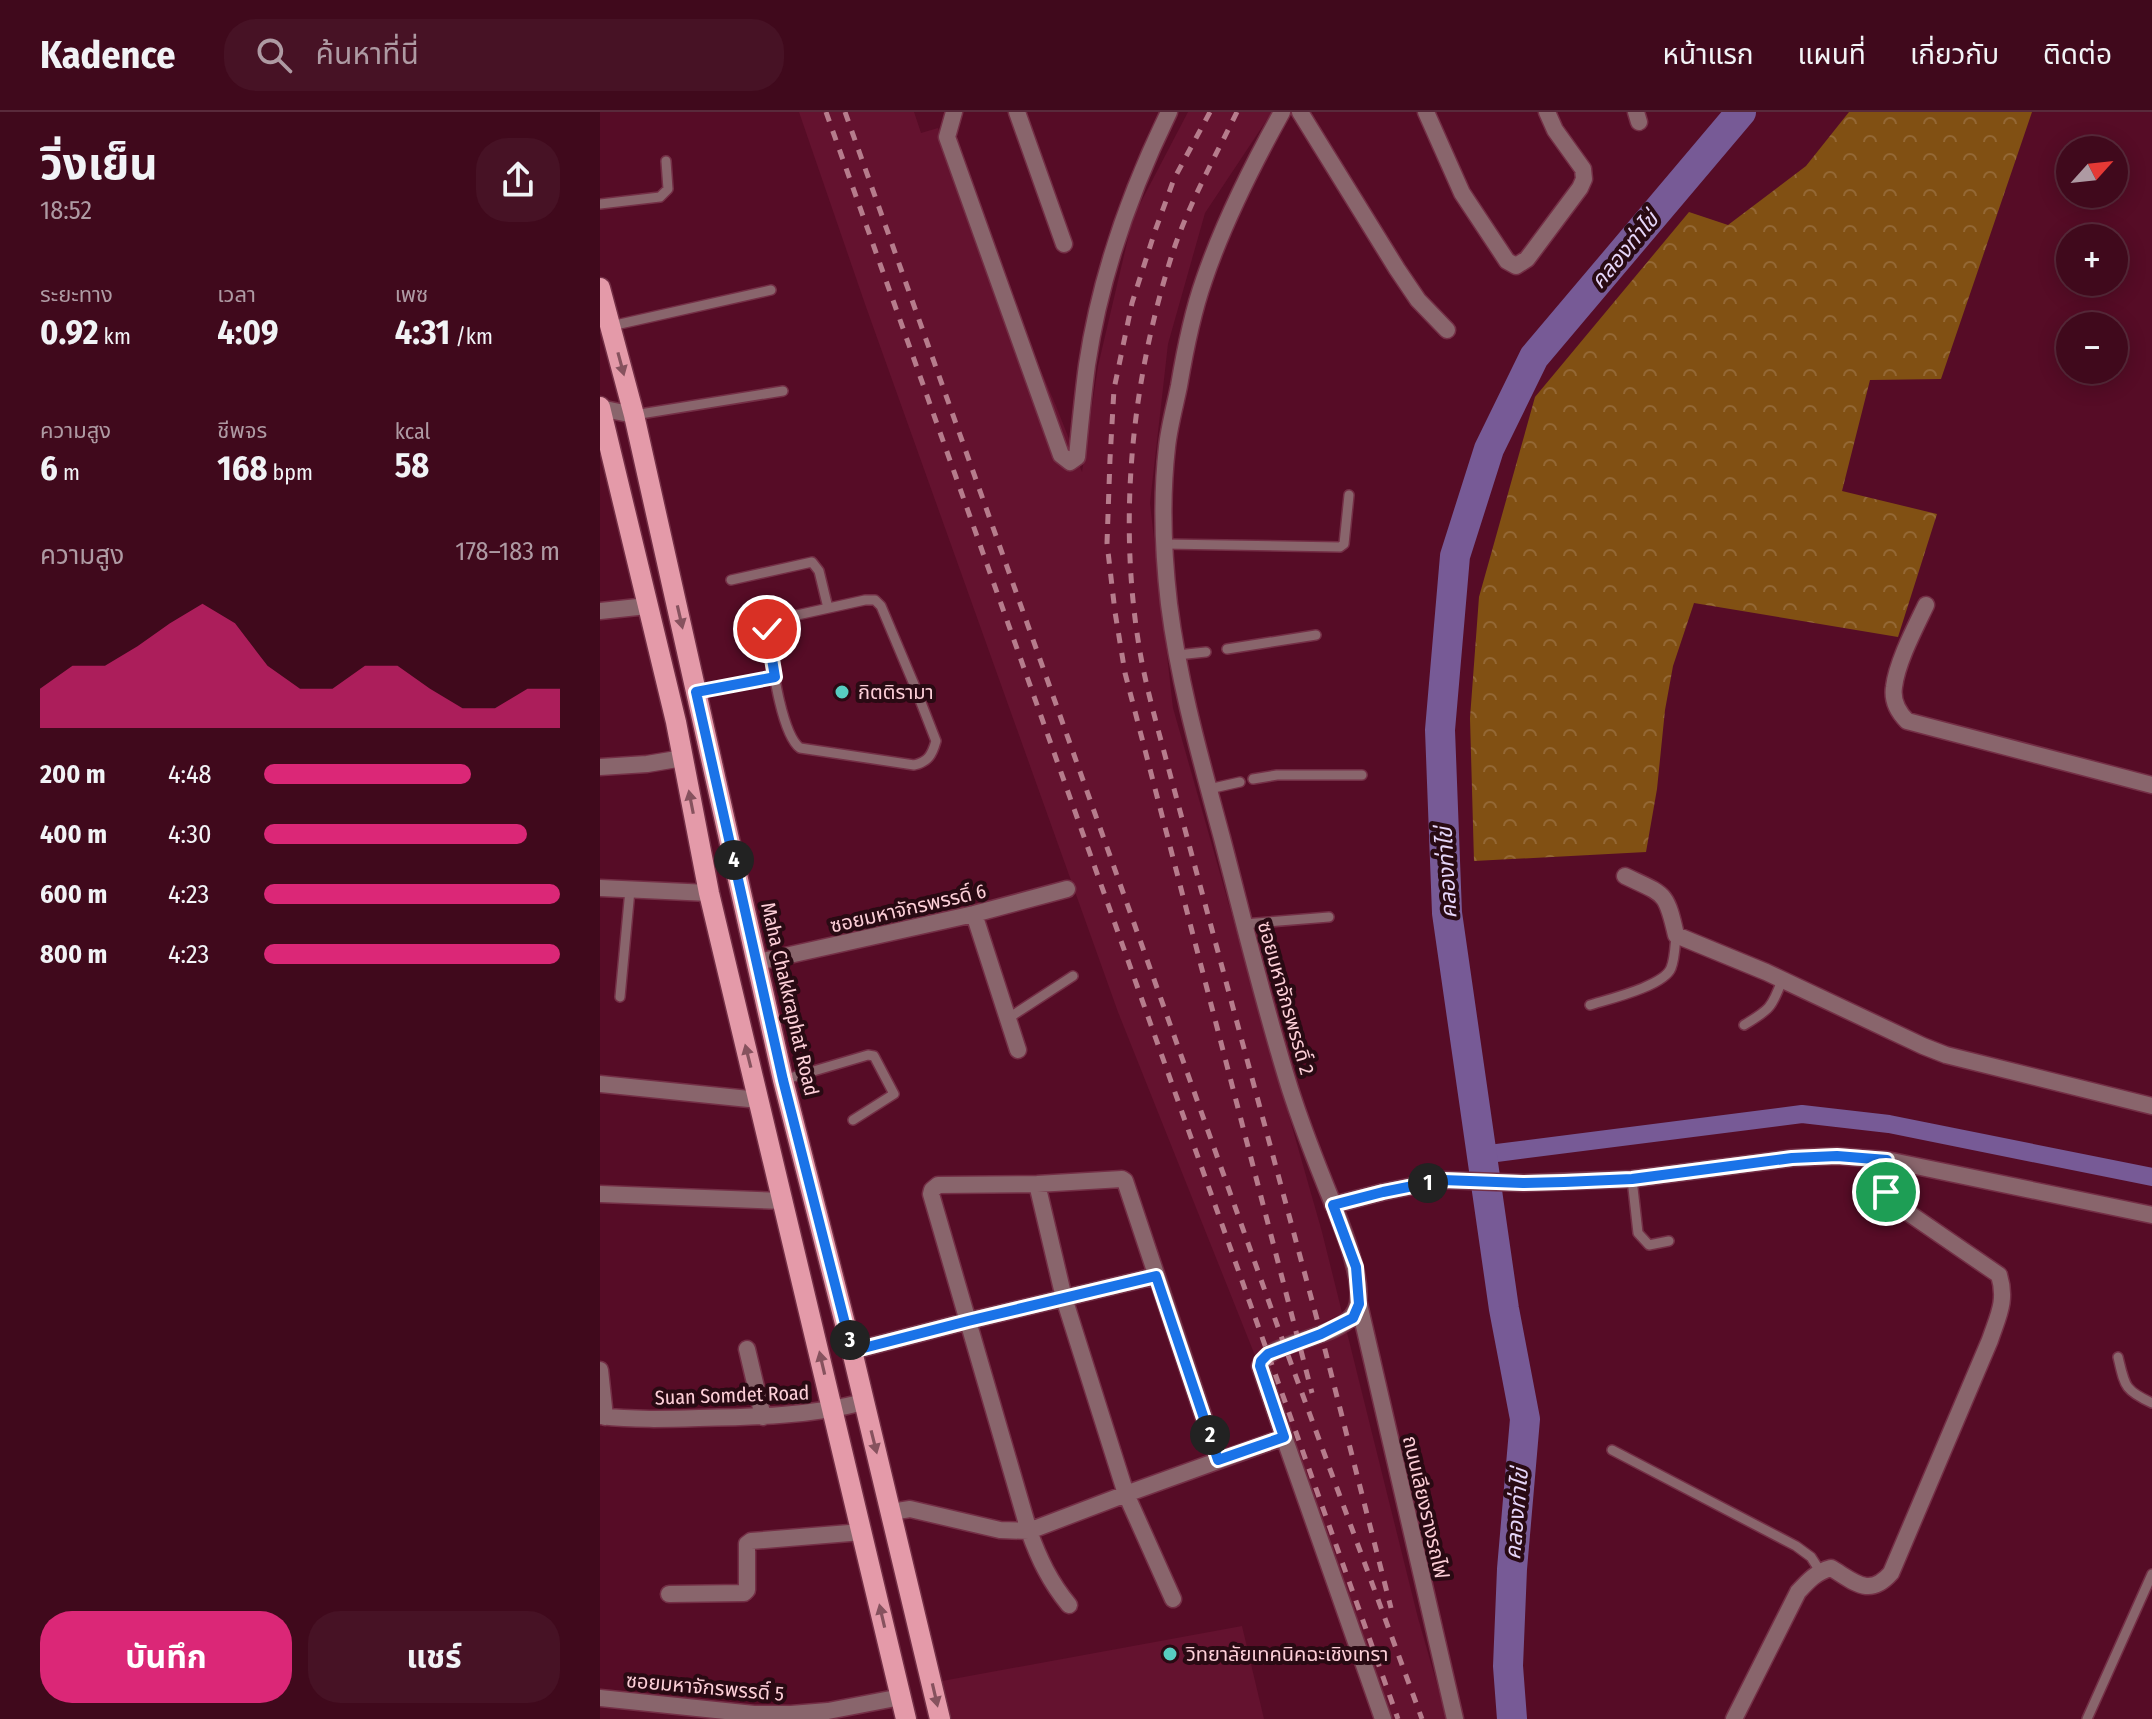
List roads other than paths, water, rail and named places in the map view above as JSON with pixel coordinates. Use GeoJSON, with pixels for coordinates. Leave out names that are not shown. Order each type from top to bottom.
{"type":"FeatureCollection","features":[{"type":"Feature","properties":{"kind":"main road","name":"Maha Chakkraphat Road"},"geometry":{"type":"LineString","coordinates":[[600,288],[634,415],[783,1080],[940,1719]]}},
{"type":"Feature","properties":{"kind":"main road"},"geometry":{"type":"LineString","coordinates":[[600,408],[676,722],[709,893],[906,1719]]}},
{"type":"Feature","properties":{"kind":"street"},"geometry":{"type":"LineString","coordinates":[[954,112],[947,137],[1061,455],[1070,462],[1077,457],[1088,363],[1110,263],[1138,179],[1169,112]]}},
{"type":"Feature","properties":{"kind":"street"},"geometry":{"type":"LineString","coordinates":[[1017,112],[1064,244]]}},
{"type":"Feature","properties":{"kind":"street","name":"ซอยมหาจักรพรรดิ์ 2"},"geometry":{"type":"LineString","coordinates":[[1282,112],[1220,237],[1188,332],[1167,444],[1163,494],[1164,544],[1169,602],[1186,703],[1290,1089],[1356,1267],[1359,1304]]}},
{"type":"Feature","properties":{"kind":"street"},"geometry":{"type":"LineString","coordinates":[[1300,112],[1397,269],[1418,300],[1447,330]]}},
{"type":"Feature","properties":{"kind":"street"},"geometry":{"type":"LineString","coordinates":[[1426,112],[1468,204],[1507,261],[1516,266],[1527,259],[1584,179],[1583,169],[1555,130],[1547,112]]}},
{"type":"Feature","properties":{"kind":"street"},"geometry":{"type":"LineString","coordinates":[[600,408],[634,415]]}},
{"type":"Feature","properties":{"kind":"street"},"geometry":{"type":"LineString","coordinates":[[1926,605],[1905,651],[1893,688],[1896,704],[1907,721],[2152,785]]}},
{"type":"Feature","properties":{"kind":"street"},"geometry":{"type":"LineString","coordinates":[[600,611],[647,606]]}},
{"type":"Feature","properties":{"kind":"street"},"geometry":{"type":"LineString","coordinates":[[600,767],[683,758]]}},
{"type":"Feature","properties":{"kind":"street"},"geometry":{"type":"LineString","coordinates":[[1625,876],[1662,894],[1668,901],[1676,935],[1946,1055],[2152,1106]]}},
{"type":"Feature","properties":{"kind":"street"},"geometry":{"type":"LineString","coordinates":[[600,888],[709,893]]}},
{"type":"Feature","properties":{"kind":"street","name":"ซอยมหาจักรพรรดิ์ 6"},"geometry":{"type":"LineString","coordinates":[[758,962],[974,914],[1067,889]]}},
{"type":"Feature","properties":{"kind":"street"},"geometry":{"type":"LineString","coordinates":[[974,914],[1018,1050]]}},
{"type":"Feature","properties":{"kind":"street"},"geometry":{"type":"LineString","coordinates":[[600,1084],[759,1100]]}},
{"type":"Feature","properties":{"kind":"street"},"geometry":{"type":"LineString","coordinates":[[1333,1205],[1443,1180],[1523,1183],[1632,1179],[1792,1158],[1837,1156],[1887,1160],[2152,1215]]}},
{"type":"Feature","properties":{"kind":"street"},"geometry":{"type":"LineString","coordinates":[[1734,1719],[1798,1592],[1820,1571],[1831,1568],[1862,1586],[1873,1587],[1891,1573],[1990,1340],[2003,1302],[1999,1275],[1894,1203],[1884,1184],[1887,1160]]}},
{"type":"Feature","properties":{"kind":"street"},"geometry":{"type":"LineString","coordinates":[[1069,1605],[1054,1588],[1042,1566],[1029,1531],[932,1190],[938,1185],[1125,1181],[1218,1460]]}},
{"type":"Feature","properties":{"kind":"street"},"geometry":{"type":"LineString","coordinates":[[1037,1184],[1064,1298],[1126,1494],[1173,1599]]}},
{"type":"Feature","properties":{"kind":"street"},"geometry":{"type":"LineString","coordinates":[[600,1194],[784,1201]]}},
{"type":"Feature","properties":{"kind":"street"},"geometry":{"type":"LineString","coordinates":[[852,1351],[1156,1276]]}},
{"type":"Feature","properties":{"kind":"street"},"geometry":{"type":"LineString","coordinates":[[1359,1304],[1353,1318],[1268,1354],[1260,1366],[1383,1719]]}},
{"type":"Feature","properties":{"kind":"street","name":"ถนนเลียงรางรถไฟ"},"geometry":{"type":"LineString","coordinates":[[1359,1304],[1455,1719]]}},
{"type":"Feature","properties":{"kind":"street"},"geometry":{"type":"LineString","coordinates":[[747,1349],[763,1417]]}},
{"type":"Feature","properties":{"kind":"street"},"geometry":{"type":"LineString","coordinates":[[600,1370],[603,1416]]}},
{"type":"Feature","properties":{"kind":"street","name":"Suan Somdet Road"},"geometry":{"type":"LineString","coordinates":[[603,1416],[625,1419],[763,1417],[834,1410],[864,1402]]}},
{"type":"Feature","properties":{"kind":"street"},"geometry":{"type":"LineString","coordinates":[[891,1512],[910,1509],[1000,1530],[1029,1531],[1284,1437]]}},
{"type":"Feature","properties":{"kind":"street"},"geometry":{"type":"LineString","coordinates":[[669,1594],[744,1593],[747,1590],[747,1544],[751,1541],[862,1532]]}},
{"type":"Feature","properties":{"kind":"street","name":"ซอยมหาจักรพรรดิ์ 5"},"geometry":{"type":"LineString","coordinates":[[600,1698],[754,1714],[791,1714],[828,1711],[901,1697]]}},
{"type":"Feature","properties":{"kind":"lane"},"geometry":{"type":"LineString","coordinates":[[600,204],[660,197],[668,189],[666,161]]}},
{"type":"Feature","properties":{"kind":"lane"},"geometry":{"type":"LineString","coordinates":[[611,326],[771,290]]}},
{"type":"Feature","properties":{"kind":"lane"},"geometry":{"type":"LineString","coordinates":[[634,415],[783,391]]}},
{"type":"Feature","properties":{"kind":"lane"},"geometry":{"type":"LineString","coordinates":[[1164,544],[1342,547],[1349,495]]}},
{"type":"Feature","properties":{"kind":"lane"},"geometry":{"type":"LineString","coordinates":[[731,580],[812,562],[819,571],[828,608]]}},
{"type":"Feature","properties":{"kind":"lane"},"geometry":{"type":"LineString","coordinates":[[865,600],[879,603],[936,741],[928,760],[914,765],[800,748],[795,744],[778,696],[767,629],[779,619],[828,608],[865,600]]}},
{"type":"Feature","properties":{"kind":"lane"},"geometry":{"type":"LineString","coordinates":[[1227,649],[1316,635]]}},
{"type":"Feature","properties":{"kind":"lane"},"geometry":{"type":"LineString","coordinates":[[1177,655],[1206,652]]}},
{"type":"Feature","properties":{"kind":"lane"},"geometry":{"type":"LineString","coordinates":[[696,692],[775,677]]}},
{"type":"Feature","properties":{"kind":"lane"},"geometry":{"type":"LineString","coordinates":[[1253,779],[1277,775],[1362,775]]}},
{"type":"Feature","properties":{"kind":"lane"},"geometry":{"type":"LineString","coordinates":[[1209,789],[1240,782]]}},
{"type":"Feature","properties":{"kind":"lane"},"geometry":{"type":"LineString","coordinates":[[620,997],[630,890]]}},
{"type":"Feature","properties":{"kind":"lane"},"geometry":{"type":"LineString","coordinates":[[1244,924],[1329,917]]}},
{"type":"Feature","properties":{"kind":"lane"},"geometry":{"type":"LineString","coordinates":[[1590,1005],[1658,981],[1670,972],[1676,935]]}},
{"type":"Feature","properties":{"kind":"lane"},"geometry":{"type":"LineString","coordinates":[[1007,1019],[1073,976]]}},
{"type":"Feature","properties":{"kind":"lane"},"geometry":{"type":"LineString","coordinates":[[1744,1025],[1766,1012],[1774,1002],[1782,980]]}},
{"type":"Feature","properties":{"kind":"lane"},"geometry":{"type":"LineString","coordinates":[[783,1080],[868,1055],[874,1056],[894,1094],[853,1120]]}},
{"type":"Feature","properties":{"kind":"lane"},"geometry":{"type":"LineString","coordinates":[[1632,1179],[1638,1233],[1649,1245],[1669,1241]]}},
{"type":"Feature","properties":{"kind":"lane"},"geometry":{"type":"LineString","coordinates":[[2118,1357],[2123,1378],[2132,1394],[2152,1403]]}},
{"type":"Feature","properties":{"kind":"lane"},"geometry":{"type":"LineString","coordinates":[[1612,1450],[1796,1546],[1811,1557],[1820,1571]]}},
{"type":"Feature","properties":{"kind":"lane"},"geometry":{"type":"LineString","coordinates":[[2087,1719],[2152,1574]]}},
{"type":"Feature","properties":{"kind":"waterway","name":"คลองท่าไข่"},"geometry":{"type":"LineString","coordinates":[[1512,1719],[1508,1666],[1512,1569],[1525,1419],[1504,1309],[1447,913],[1440,730],[1455,556],[1489,449],[1534,357],[1741,112]]}},
{"type":"Feature","properties":{"kind":"waterway"},"geometry":{"type":"LineString","coordinates":[[1481,1155],[1802,1114],[1889,1124],[2152,1177]]}},
{"type":"Feature","properties":{"kind":"railway"},"geometry":{"type":"LineString","coordinates":[[826,112],[1398,1719]]}},
{"type":"Feature","properties":{"kind":"railway"},"geometry":{"type":"LineString","coordinates":[[845,112],[1285,1347],[1422,1719]]}},
{"type":"Feature","properties":{"kind":"railway"},"geometry":{"type":"LineString","coordinates":[[1210,112],[1174,179],[1132,303],[1114,389],[1107,543],[1125,673],[1312,1393]]}},
{"type":"Feature","properties":{"kind":"railway"},"geometry":{"type":"LineString","coordinates":[[1237,112],[1200,185],[1176,242],[1145,359],[1137,410],[1129,512],[1134,613],[1154,715],[1321,1334],[1391,1608]]}},
{"type":"Feature","properties":{"kind":"place","name":"กิตติรามา"},"geometry":{"type":"Point","coordinates":[842,692]}},
{"type":"Feature","properties":{"kind":"place","name":"วิทยาลัยเทคนิคฉะเชิงเทรา"},"geometry":{"type":"Point","coordinates":[1170,1654]}}]}
